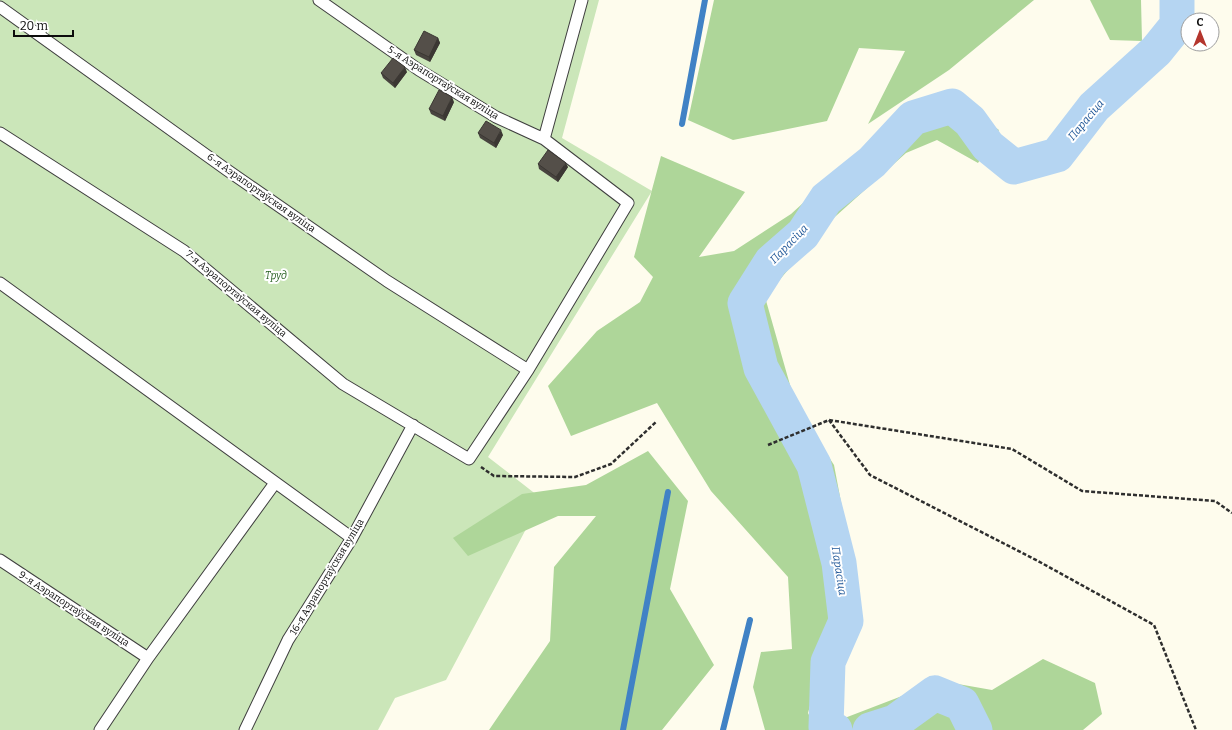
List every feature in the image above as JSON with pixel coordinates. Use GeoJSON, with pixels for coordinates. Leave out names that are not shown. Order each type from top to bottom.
{"type":"FeatureCollection","features":[{"type":"Feature","properties":{"kind":"lane","name":"5-я Аэрапортаўская вуліца"},"geometry":{"type":"LineString","coordinates":[[319,0],[420,70],[496,117],[544,139],[628,203],[528,370]]}},
{"type":"Feature","properties":{"kind":"lane"},"geometry":{"type":"LineString","coordinates":[[544,139],[582,0]]}},
{"type":"Feature","properties":{"kind":"lane","name":"6-я Аэрапортаўская вуліца"},"geometry":{"type":"LineString","coordinates":[[0,7],[227,170],[375,272],[528,370]]}},
{"type":"Feature","properties":{"kind":"lane","name":"7-я Аэрапортаўская вуліца"},"geometry":{"type":"LineString","coordinates":[[0,133],[184,251],[343,384],[469,459]]}},
{"type":"Feature","properties":{"kind":"lane"},"geometry":{"type":"LineString","coordinates":[[0,283],[352,538]]}},
{"type":"Feature","properties":{"kind":"lane"},"geometry":{"type":"LineString","coordinates":[[469,459],[528,370]]}},
{"type":"Feature","properties":{"kind":"lane","name":"16-я Аэрапортаўская вуліца"},"geometry":{"type":"LineString","coordinates":[[245,730],[288,640],[352,538],[413,425]]}},
{"type":"Feature","properties":{"kind":"lane"},"geometry":{"type":"LineString","coordinates":[[100,730],[148,658],[275,482]]}},
{"type":"Feature","properties":{"kind":"lane","name":"9-я Аэрапортаўская вуліца"},"geometry":{"type":"LineString","coordinates":[[0,560],[148,658]]}},
{"type":"Feature","properties":{"kind":"path"},"geometry":{"type":"LineString","coordinates":[[768,445],[829,420],[1012,448],[1082,491],[1215,501],[1232,513]]}},
{"type":"Feature","properties":{"kind":"path"},"geometry":{"type":"LineString","coordinates":[[829,420],[870,475],[1038,561],[1154,625],[1196,730]]}},
{"type":"Feature","properties":{"kind":"path"},"geometry":{"type":"LineString","coordinates":[[469,459],[494,476],[575,477],[611,464],[656,422]]}},
{"type":"Feature","properties":{"kind":"green space","name":"Труд"},"geometry":{"type":"Polygon","coordinates":[[[0,0],[599,0],[562,138],[652,191],[488,457],[542,499],[446,680],[395,698],[378,730],[0,730],[0,0]]]}},
{"type":"Feature","properties":{"kind":"green space"},"geometry":{"type":"Polygon","coordinates":[[[714,0],[1034,0],[949,70],[868,124],[905,51],[859,48],[827,121],[733,140],[688,120],[714,0]]]}},
{"type":"Feature","properties":{"kind":"green space"},"geometry":{"type":"Polygon","coordinates":[[[1090,0],[1141,0],[1142,41],[1110,40],[1090,0]]]}},
{"type":"Feature","properties":{"kind":"green space"},"geometry":{"type":"Polygon","coordinates":[[[952,97],[999,130],[978,163],[937,140],[906,153],[827,224],[765,297],[796,406],[834,465],[856,581],[838,603],[808,713],[816,729],[941,681],[992,690],[1043,659],[1095,683],[1102,714],[1083,730],[765,730],[753,687],[761,652],[792,649],[788,577],[711,491],[657,403],[571,436],[548,386],[597,331],[640,302],[653,277],[634,257],[661,156],[745,192],[699,257],[734,251],[791,214],[902,113],[952,97]]]}},
{"type":"Feature","properties":{"kind":"green space"},"geometry":{"type":"Polygon","coordinates":[[[648,451],[688,501],[670,589],[714,665],[662,730],[489,730],[550,641],[554,567],[596,516],[558,516],[468,556],[453,538],[522,494],[586,485],[648,451]]]}},
{"type":"Feature","properties":{"kind":"building"},"geometry":{"type":"Polygon","coordinates":[[[424,31],[438,38],[429,57],[414,50],[424,31]]]}},
{"type":"Feature","properties":{"kind":"building"},"geometry":{"type":"Polygon","coordinates":[[[393,58],[405,67],[393,83],[381,73],[393,58]]]}},
{"type":"Feature","properties":{"kind":"building"},"geometry":{"type":"Polygon","coordinates":[[[439,90],[452,97],[443,116],[429,109],[439,90]]]}},
{"type":"Feature","properties":{"kind":"building"},"geometry":{"type":"Polygon","coordinates":[[[486,121],[501,130],[494,143],[478,133],[486,121]]]}},
{"type":"Feature","properties":{"kind":"building"},"geometry":{"type":"Polygon","coordinates":[[[548,150],[566,163],[556,177],[538,164],[548,150]]]}},
{"type":"Feature","properties":{"kind":"waterway"},"geometry":{"type":"LineString","coordinates":[[682,124],[705,0]]}},
{"type":"Feature","properties":{"kind":"waterway","name":"Парасіца"},"geometry":{"type":"LineString","coordinates":[[835,730],[826,727],[828,662],[846,621],[839,563],[814,465],[761,368],[745,303],[771,262],[803,234],[826,199],[872,162],[913,118],[952,106],[970,121],[988,146],[1014,167],[1057,155],[1094,107],[1156,51],[1177,25],[1177,0]]}},
{"type":"Feature","properties":{"kind":"waterway"},"geometry":{"type":"LineString","coordinates":[[623,730],[668,492]]}},
{"type":"Feature","properties":{"kind":"waterway"},"geometry":{"type":"LineString","coordinates":[[723,730],[750,620]]}},
{"type":"Feature","properties":{"kind":"waterway","name":"Парасіца"},"geometry":{"type":"LineString","coordinates":[[870,730],[895,722],[935,693],[962,704],[975,730]]}}]}
